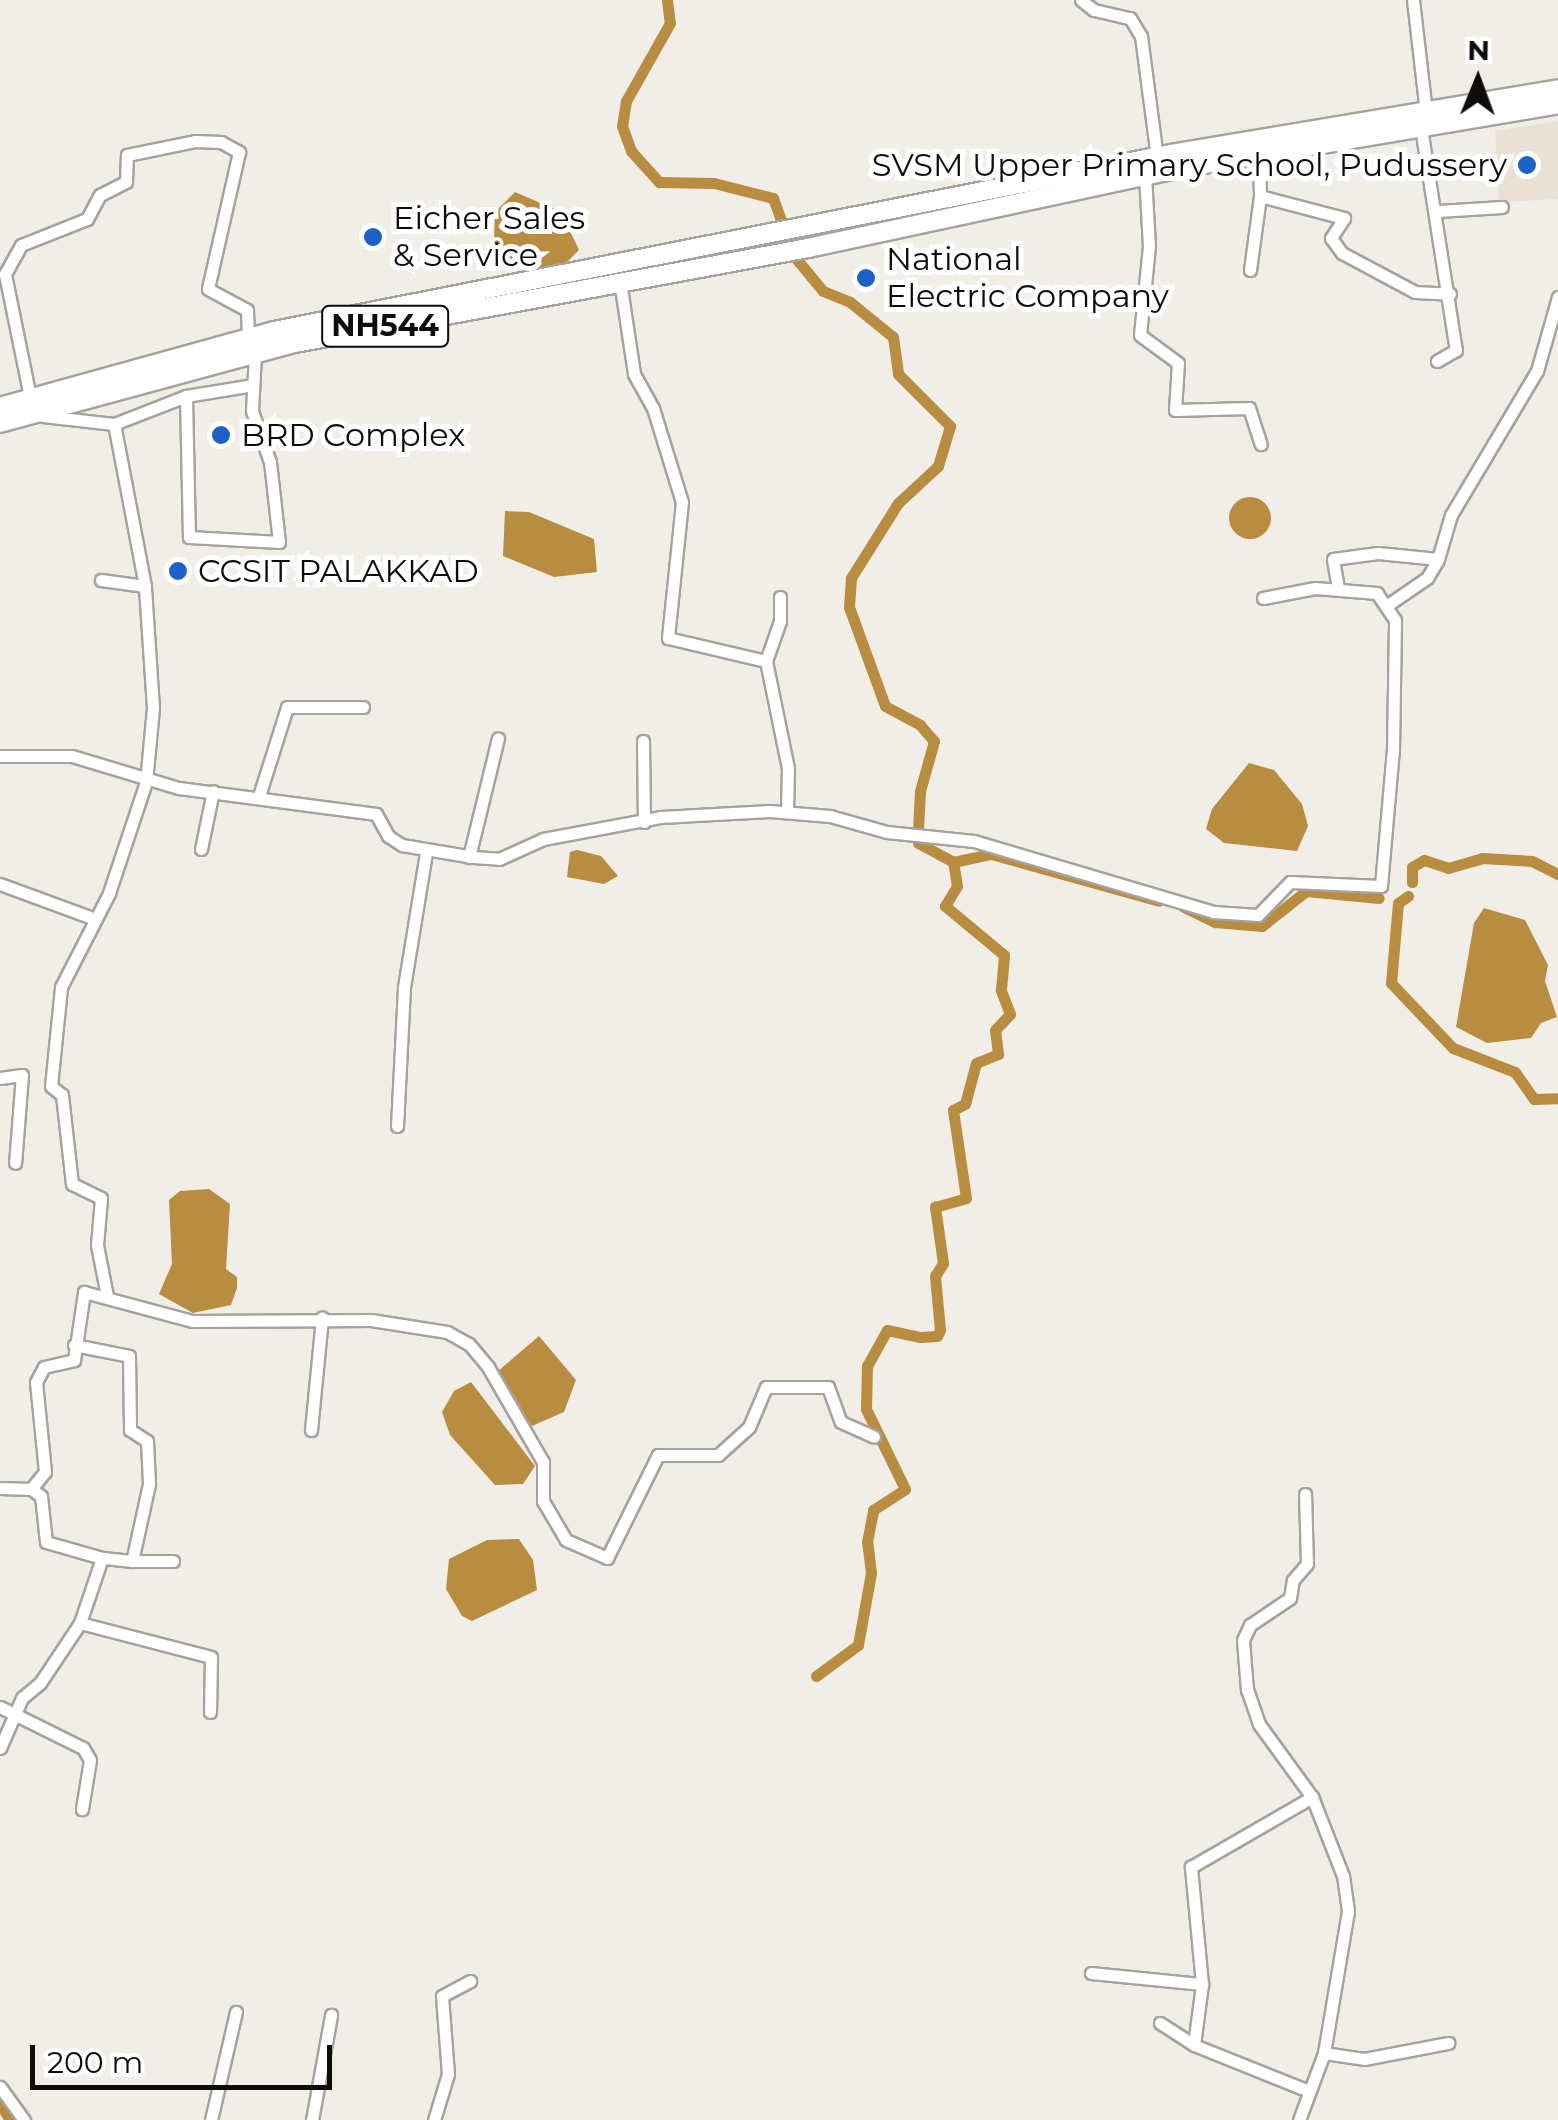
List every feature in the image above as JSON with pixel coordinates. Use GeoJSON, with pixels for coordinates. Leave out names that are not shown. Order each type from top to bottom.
{"type":"FeatureCollection","features":[{"type":"Feature","properties":{"kind":"highway","name":"NH544"},"geometry":{"type":"LineString","coordinates":[[3,414],[251,346],[769,236],[1164,155],[1558,89]]}},
{"type":"Feature","properties":{"kind":"highway","name":"NH544"},"geometry":{"type":"LineString","coordinates":[[251,346],[808,248],[1259,154],[1558,104]]}},
{"type":"Feature","properties":{"kind":"street"},"geometry":{"type":"LineString","coordinates":[[1082,0],[1094,10],[1130,18],[1141,36],[1164,155],[1558,80]]}},
{"type":"Feature","properties":{"kind":"street"},"geometry":{"type":"LineString","coordinates":[[1413,0],[1424,104]]}},
{"type":"Feature","properties":{"kind":"street"},"geometry":{"type":"LineString","coordinates":[[1375,133],[1422,134],[1558,112]]}},
{"type":"Feature","properties":{"kind":"street"},"geometry":{"type":"LineString","coordinates":[[1422,134],[1438,211],[1456,350],[1437,361]]}},
{"type":"Feature","properties":{"kind":"street"},"geometry":{"type":"LineString","coordinates":[[186,396],[189,537],[279,542],[270,462],[252,411],[254,385],[248,310],[208,289],[240,152],[221,142],[195,141],[128,155],[126,182],[100,196],[87,219],[21,245],[5,274],[30,406],[114,424],[186,396],[254,385]]}},
{"type":"Feature","properties":{"kind":"street"},"geometry":{"type":"LineString","coordinates":[[1250,270],[1260,196],[1259,154]]}},
{"type":"Feature","properties":{"kind":"street"},"geometry":{"type":"LineString","coordinates":[[1146,175],[1149,246],[1140,336],[1178,363],[1175,410],[1249,408],[1262,444]]}},
{"type":"Feature","properties":{"kind":"street"},"geometry":{"type":"LineString","coordinates":[[1260,196],[1344,218],[1330,238],[1342,254],[1416,292],[1450,294]]}},
{"type":"Feature","properties":{"kind":"street"},"geometry":{"type":"LineString","coordinates":[[1438,211],[1502,206]]}},
{"type":"Feature","properties":{"kind":"street"},"geometry":{"type":"LineString","coordinates":[[620,281],[634,374],[652,408],[682,502],[668,638],[766,661]]}},
{"type":"Feature","properties":{"kind":"street"},"geometry":{"type":"LineString","coordinates":[[1386,606],[1427,578],[1438,560],[1451,515],[1537,371],[1558,297]]}},
{"type":"Feature","properties":{"kind":"street"},"geometry":{"type":"LineString","coordinates":[[106,1296],[98,1245],[100,1198],[72,1184],[62,1095],[52,1086],[62,987],[95,920],[146,782],[153,708],[145,586],[114,424]]}},
{"type":"Feature","properties":{"kind":"street"},"geometry":{"type":"LineString","coordinates":[[1338,588],[1331,562],[1338,557],[1378,553],[1438,560]]}},
{"type":"Feature","properties":{"kind":"street"},"geometry":{"type":"LineString","coordinates":[[101,580],[145,586]]}},
{"type":"Feature","properties":{"kind":"street"},"geometry":{"type":"LineString","coordinates":[[0,756],[72,756],[146,782],[376,814],[388,836],[426,852],[498,859],[543,839],[644,822],[787,812],[974,841],[1213,912],[1268,912],[1290,882],[1378,888],[1393,750],[1394,620],[1378,594],[1338,588],[1263,598]]}},
{"type":"Feature","properties":{"kind":"street"},"geometry":{"type":"LineString","coordinates":[[780,598],[780,621],[766,661],[788,768],[787,812]]}},
{"type":"Feature","properties":{"kind":"street"},"geometry":{"type":"LineString","coordinates":[[259,796],[287,706],[364,707]]}},
{"type":"Feature","properties":{"kind":"street"},"geometry":{"type":"LineString","coordinates":[[469,857],[498,738]]}},
{"type":"Feature","properties":{"kind":"street"},"geometry":{"type":"LineString","coordinates":[[642,741],[644,822]]}},
{"type":"Feature","properties":{"kind":"street"},"geometry":{"type":"LineString","coordinates":[[200,848],[214,792]]}},
{"type":"Feature","properties":{"kind":"street"},"geometry":{"type":"LineString","coordinates":[[397,1126],[404,988],[426,852]]}},
{"type":"Feature","properties":{"kind":"street"},"geometry":{"type":"LineString","coordinates":[[0,884],[95,920]]}},
{"type":"Feature","properties":{"kind":"street"},"geometry":{"type":"LineString","coordinates":[[0,1078],[22,1076],[15,1163]]}},
{"type":"Feature","properties":{"kind":"street"},"geometry":{"type":"LineString","coordinates":[[32,1489],[45,1472],[36,1382],[44,1367],[74,1360],[79,1296],[106,1296],[192,1321],[322,1318],[420,1326],[469,1344],[542,1462],[542,1501],[552,1521],[566,1540],[607,1558],[638,1484],[658,1455],[718,1455],[748,1427],[766,1387],[828,1388],[840,1422],[874,1437]]}},
{"type":"Feature","properties":{"kind":"street"},"geometry":{"type":"LineString","coordinates":[[311,1430],[322,1318]]}},
{"type":"Feature","properties":{"kind":"street"},"geometry":{"type":"LineString","coordinates":[[74,1345],[129,1356],[130,1430],[147,1440],[149,1484],[132,1562]]}},
{"type":"Feature","properties":{"kind":"street"},"geometry":{"type":"LineString","coordinates":[[0,1488],[32,1489],[41,1496],[46,1542],[102,1558],[173,1561]]}},
{"type":"Feature","properties":{"kind":"street"},"geometry":{"type":"LineString","coordinates":[[1300,2120],[1324,2054],[1348,1910],[1343,1876],[1312,1798],[1259,1724],[1247,1690],[1244,1640],[1250,1626],[1290,1598],[1293,1580],[1307,1564],[1305,1494]]}},
{"type":"Feature","properties":{"kind":"street"},"geometry":{"type":"LineString","coordinates":[[0,1748],[14,1712],[80,1623],[102,1558]]}},
{"type":"Feature","properties":{"kind":"street"},"geometry":{"type":"LineString","coordinates":[[80,1623],[210,1657],[210,1712]]}},
{"type":"Feature","properties":{"kind":"street"},"geometry":{"type":"LineString","coordinates":[[0,1707],[83,1748],[90,1760],[82,1809]]}},
{"type":"Feature","properties":{"kind":"street"},"geometry":{"type":"LineString","coordinates":[[1194,2045],[1202,1984],[1192,1867],[1312,1798]]}},
{"type":"Feature","properties":{"kind":"street"},"geometry":{"type":"LineString","coordinates":[[1092,1973],[1202,1984]]}},
{"type":"Feature","properties":{"kind":"street"},"geometry":{"type":"LineString","coordinates":[[434,2120],[448,2074],[442,1996],[470,1981]]}},
{"type":"Feature","properties":{"kind":"street"},"geometry":{"type":"LineString","coordinates":[[211,2120],[236,2012]]}},
{"type":"Feature","properties":{"kind":"street"},"geometry":{"type":"LineString","coordinates":[[312,2120],[331,2015]]}},
{"type":"Feature","properties":{"kind":"street"},"geometry":{"type":"LineString","coordinates":[[1160,2023],[1194,2045],[1309,2091]]}},
{"type":"Feature","properties":{"kind":"street"},"geometry":{"type":"LineString","coordinates":[[1324,2054],[1364,2059],[1448,2043]]}},
{"type":"Feature","properties":{"kind":"street"},"geometry":{"type":"LineString","coordinates":[[0,2086],[24,2120]]}},
{"type":"Feature","properties":{"kind":"shaded area","name":"SVSM Upper Primary School, Pudussery"},"geometry":{"type":"Polygon","coordinates":[[[1558,121],[1558,199],[1499,202],[1495,131],[1558,121]]]}},
{"type":"Feature","properties":{"kind":"shaded area"},"geometry":{"type":"Polygon","coordinates":[[[515,192],[561,212],[579,250],[566,263],[533,271],[509,265],[494,242],[495,212],[515,192]]]}},
{"type":"Feature","properties":{"kind":"shaded area"},"geometry":{"type":"Polygon","coordinates":[[[1250,497],[1265,503],[1271,518],[1265,533],[1250,539],[1235,533],[1229,518],[1235,503],[1250,497]]]}},
{"type":"Feature","properties":{"kind":"shaded area"},"geometry":{"type":"Polygon","coordinates":[[[505,511],[529,512],[594,539],[597,572],[554,577],[503,556],[505,511]]]}},
{"type":"Feature","properties":{"kind":"shaded area"},"geometry":{"type":"Polygon","coordinates":[[[1249,763],[1274,770],[1302,804],[1308,826],[1297,851],[1224,843],[1206,829],[1212,809],[1249,763]]]}},
{"type":"Feature","properties":{"kind":"shaded area"},"geometry":{"type":"Polygon","coordinates":[[[570,852],[601,856],[618,876],[604,884],[567,877],[570,852]]]}},
{"type":"Feature","properties":{"kind":"shaded area"},"geometry":{"type":"Polygon","coordinates":[[[1484,908],[1525,920],[1548,965],[1545,981],[1557,1017],[1541,1023],[1531,1038],[1487,1043],[1456,1027],[1474,923],[1484,908]]]}},
{"type":"Feature","properties":{"kind":"shaded area"},"geometry":{"type":"Polygon","coordinates":[[[209,1189],[230,1204],[226,1269],[237,1277],[237,1288],[231,1305],[193,1313],[159,1294],[172,1264],[169,1200],[180,1191],[209,1189]]]}},
{"type":"Feature","properties":{"kind":"shaded area"},"geometry":{"type":"Polygon","coordinates":[[[539,1336],[576,1380],[564,1412],[532,1426],[497,1372],[539,1336]]]}},
{"type":"Feature","properties":{"kind":"shaded area"},"geometry":{"type":"Polygon","coordinates":[[[471,1382],[535,1466],[523,1484],[495,1485],[450,1435],[442,1412],[454,1391],[471,1382]]]}},
{"type":"Feature","properties":{"kind":"shaded area"},"geometry":{"type":"Polygon","coordinates":[[[519,1539],[533,1560],[537,1590],[472,1621],[462,1616],[446,1589],[449,1559],[487,1540],[519,1539]]]}},
{"type":"Feature","properties":{"kind":"waterway"},"geometry":{"type":"LineString","coordinates":[[667,0],[670,23],[626,101],[622,126],[631,151],[659,182],[714,183],[773,198],[794,256],[823,291],[850,302],[893,337],[898,374],[950,426],[938,466],[898,503],[851,578],[849,607],[885,706],[920,725],[934,741],[920,791],[918,826]]}},
{"type":"Feature","properties":{"kind":"waterway"},"geometry":{"type":"LineString","coordinates":[[918,843],[953,862],[991,854],[1159,901]]}},
{"type":"Feature","properties":{"kind":"waterway"},"geometry":{"type":"LineString","coordinates":[[1412,882],[1412,867],[1424,860],[1448,868],[1482,858],[1532,861],[1558,874]]}},
{"type":"Feature","properties":{"kind":"waterway"},"geometry":{"type":"LineString","coordinates":[[816,1676],[858,1645],[871,1573],[867,1542],[873,1510],[905,1489],[866,1409],[867,1366],[887,1330],[920,1337],[937,1336],[940,1330],[935,1276],[943,1263],[935,1207],[966,1198],[953,1110],[965,1104],[976,1063],[998,1054],[995,1030],[1010,1014],[1001,990],[1004,955],[945,906],[957,886],[953,862]]}},
{"type":"Feature","properties":{"kind":"waterway"},"geometry":{"type":"LineString","coordinates":[[1182,906],[1215,922],[1262,926],[1306,891],[1379,898]]}},
{"type":"Feature","properties":{"kind":"waterway"},"geometry":{"type":"LineString","coordinates":[[1408,896],[1398,903],[1391,983],[1453,1048],[1515,1072],[1534,1099],[1558,1098]]}},
{"type":"Feature","properties":{"kind":"waterway"},"geometry":{"type":"LineString","coordinates":[[0,2103],[10,2120]]}},
{"type":"Feature","properties":{"kind":"place","name":"SVSM Upper Primary School, Pudussery"},"geometry":{"type":"Point","coordinates":[1527,165]}},
{"type":"Feature","properties":{"kind":"place","name":"Eicher Sales & Service"},"geometry":{"type":"Point","coordinates":[373,237]}},
{"type":"Feature","properties":{"kind":"place","name":"National Electric Company"},"geometry":{"type":"Point","coordinates":[866,278]}},
{"type":"Feature","properties":{"kind":"place","name":"BRD Complex"},"geometry":{"type":"Point","coordinates":[221,435]}},
{"type":"Feature","properties":{"kind":"place","name":"CCSIT PALAKKAD"},"geometry":{"type":"Point","coordinates":[178,571]}}]}
